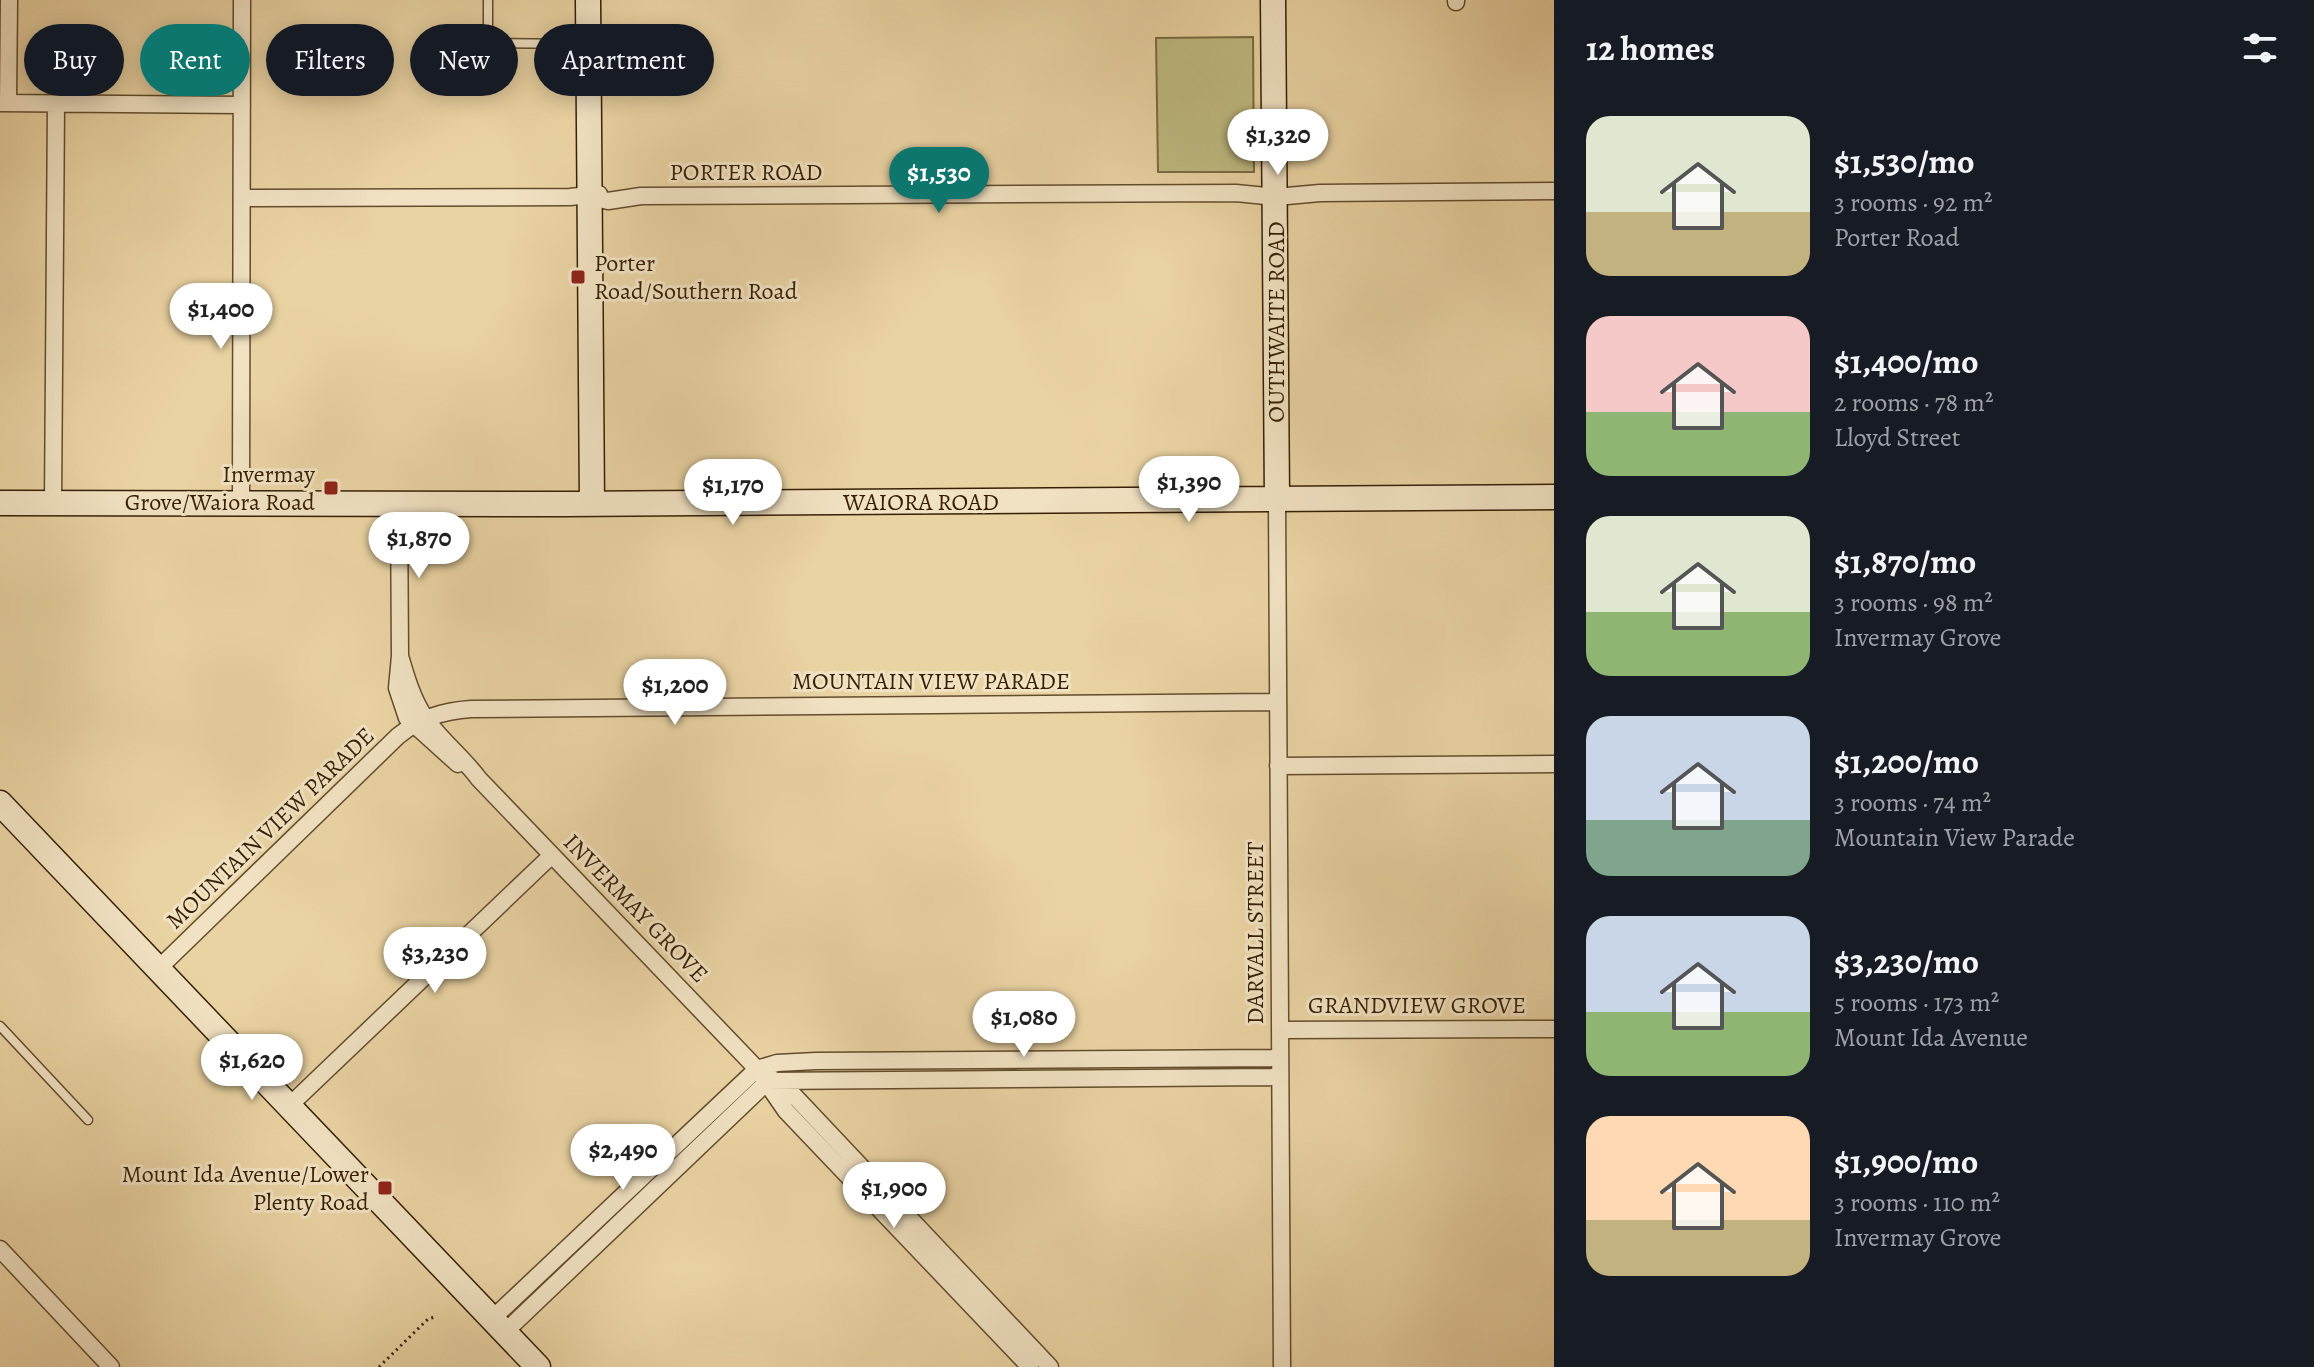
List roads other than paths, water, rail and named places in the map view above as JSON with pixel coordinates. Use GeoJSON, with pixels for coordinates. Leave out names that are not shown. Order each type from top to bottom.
{"type":"FeatureCollection","features":[{"type":"Feature","properties":{"kind":"main road"},"geometry":{"type":"LineString","coordinates":[[588,0],[588,24]]}},
{"type":"Feature","properties":{"kind":"main road","name":"OUTHWAITE ROAD"},"geometry":{"type":"LineString","coordinates":[[1273,0],[1277,499]]}},
{"type":"Feature","properties":{"kind":"main road"},"geometry":{"type":"LineString","coordinates":[[589,96],[592,504]]}},
{"type":"Feature","properties":{"kind":"main road","name":"WAIORA ROAD"},"geometry":{"type":"LineString","coordinates":[[0,503],[592,504],[1554,497]]}},
{"type":"Feature","properties":{"kind":"main road"},"geometry":{"type":"LineString","coordinates":[[0,803],[538,1367]]}},
{"type":"Feature","properties":{"kind":"street"},"geometry":{"type":"LineString","coordinates":[[9,0],[4,103],[242,105]]}},
{"type":"Feature","properties":{"kind":"street"},"geometry":{"type":"LineString","coordinates":[[241,504],[242,0]]}},
{"type":"Feature","properties":{"kind":"street"},"geometry":{"type":"LineString","coordinates":[[53,503],[56,104]]}},
{"type":"Feature","properties":{"kind":"street","name":"PORTER ROAD"},"geometry":{"type":"LineString","coordinates":[[242,198],[590,197],[608,201],[641,196],[1554,191]]}},
{"type":"Feature","properties":{"kind":"street","name":"DARVALL STREET"},"geometry":{"type":"LineString","coordinates":[[1277,499],[1282,1367]]}},
{"type":"Feature","properties":{"kind":"street","name":"INVERMAY GROVE"},"geometry":{"type":"LineString","coordinates":[[399,504],[400,656],[397,688],[401,703],[419,722],[457,750],[479,779],[766,1078],[786,1111],[1030,1367]]}},
{"type":"Feature","properties":{"kind":"street","name":"MOUNTAIN VIEW PARADE"},"geometry":{"type":"LineString","coordinates":[[158,969],[419,722],[471,709],[1278,702]]}},
{"type":"Feature","properties":{"kind":"street"},"geometry":{"type":"LineString","coordinates":[[1278,766],[1554,764]]}},
{"type":"Feature","properties":{"kind":"street"},"geometry":{"type":"LineString","coordinates":[[289,1106],[552,855]]}},
{"type":"Feature","properties":{"kind":"street","name":"GRANDVIEW GROVE"},"geometry":{"type":"LineString","coordinates":[[1280,1030],[1554,1029]]}},
{"type":"Feature","properties":{"kind":"street"},"geometry":{"type":"LineString","coordinates":[[498,1325],[766,1078],[777,1063],[1280,1058]]}},
{"type":"Feature","properties":{"kind":"street"},"geometry":{"type":"LineString","coordinates":[[766,1078],[1280,1077]]}},
{"type":"Feature","properties":{"kind":"street","name":"INVERMAY GROVE"},"geometry":{"type":"LineString","coordinates":[[766,1078],[785,1086],[1050,1367]]}},
{"type":"Feature","properties":{"kind":"street"},"geometry":{"type":"LineString","coordinates":[[0,1249],[111,1367]]}},
{"type":"Feature","properties":{"kind":"lane"},"geometry":{"type":"LineString","coordinates":[[488,0],[488,28],[497,43],[534,43]]}},
{"type":"Feature","properties":{"kind":"lane"},"geometry":{"type":"LineString","coordinates":[[0,1026],[88,1120]]}},
{"type":"Feature","properties":{"kind":"place","name":"Porter Road/Southern Road"},"geometry":{"type":"Point","coordinates":[578,277]}},
{"type":"Feature","properties":{"kind":"place","name":"Invermay Grove/Waiora Road"},"geometry":{"type":"Point","coordinates":[331,488]}},
{"type":"Feature","properties":{"kind":"place","name":"Mount Ida Avenue/Lower Plenty Road"},"geometry":{"type":"Point","coordinates":[385,1188]}}]}
